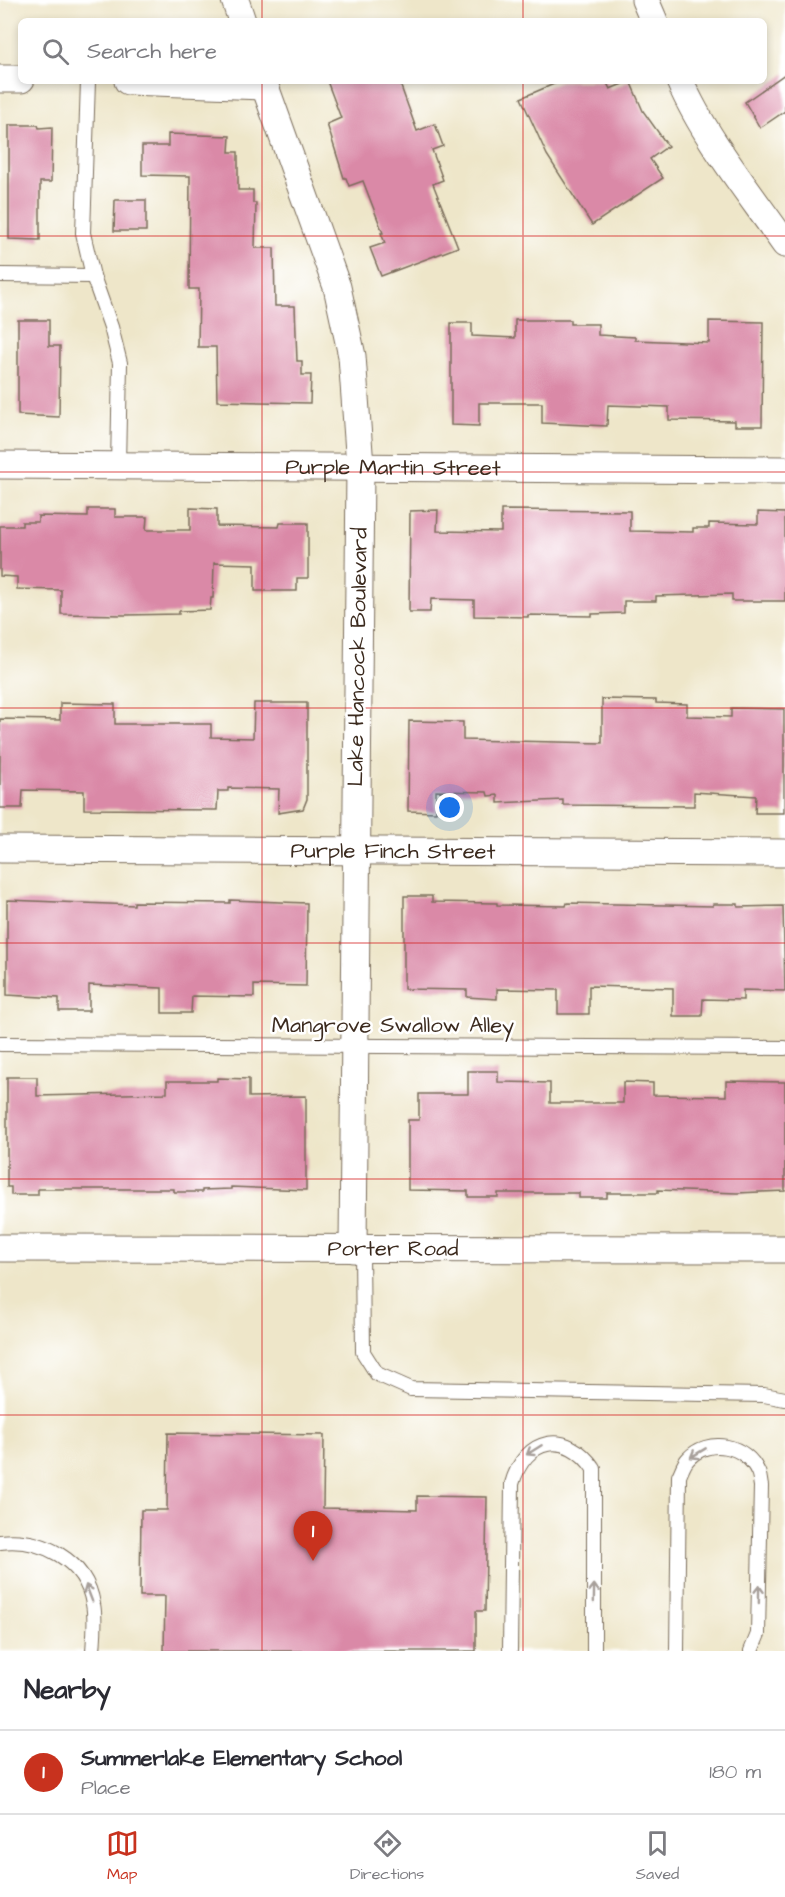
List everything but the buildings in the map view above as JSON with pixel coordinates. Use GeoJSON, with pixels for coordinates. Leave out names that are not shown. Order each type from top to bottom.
{"type":"FeatureCollection","features":[{"type":"Feature","properties":{"kind":"street"},"geometry":{"type":"LineString","coordinates":[[234,0],[241,18]]}},
{"type":"Feature","properties":{"kind":"street"},"geometry":{"type":"LineString","coordinates":[[645,0],[653,18]]}},
{"type":"Feature","properties":{"kind":"street"},"geometry":{"type":"LineString","coordinates":[[0,79],[18,79]]}},
{"type":"Feature","properties":{"kind":"street","name":"Lake Hancock Boulevard"},"geometry":{"type":"LineString","coordinates":[[264,84],[337,287],[352,356],[360,466],[356,851],[357,1249]]}},
{"type":"Feature","properties":{"kind":"street"},"geometry":{"type":"LineString","coordinates":[[681,84],[717,145],[785,244]]}},
{"type":"Feature","properties":{"kind":"street","name":"Purple Martin Street"},"geometry":{"type":"LineString","coordinates":[[0,465],[785,470]]}},
{"type":"Feature","properties":{"kind":"street","name":"Purple Finch Street"},"geometry":{"type":"LineString","coordinates":[[0,849],[785,853]]}},
{"type":"Feature","properties":{"kind":"street","name":"Porter Road"},"geometry":{"type":"LineString","coordinates":[[0,1248],[785,1249]]}},
{"type":"Feature","properties":{"kind":"lane"},"geometry":{"type":"LineString","coordinates":[[88,84],[83,233],[93,276],[111,327],[120,363],[118,466]]}},
{"type":"Feature","properties":{"kind":"lane"},"geometry":{"type":"LineString","coordinates":[[0,275],[93,276]]}},
{"type":"Feature","properties":{"kind":"lane","name":"Mangrove Swallow Alley"},"geometry":{"type":"LineString","coordinates":[[0,1044],[785,1048]]}},
{"type":"Feature","properties":{"kind":"lane"},"geometry":{"type":"LineString","coordinates":[[357,1249],[363,1352],[377,1374],[411,1389],[764,1395],[785,1399]]}},
{"type":"Feature","properties":{"kind":"lane"},"geometry":{"type":"LineString","coordinates":[[510,1651],[512,1484],[516,1468],[525,1456],[541,1445],[556,1443],[572,1447],[585,1456],[594,1470],[594,1651]]}},
{"type":"Feature","properties":{"kind":"lane"},"geometry":{"type":"LineString","coordinates":[[677,1651],[679,1476],[686,1460],[698,1451],[711,1446],[725,1446],[740,1452],[751,1461],[758,1472],[761,1486],[758,1634],[751,1651]]}},
{"type":"Feature","properties":{"kind":"lane"},"geometry":{"type":"LineString","coordinates":[[0,1542],[15,1541],[48,1548],[76,1568],[93,1602],[93,1651]]}},
{"type":"Feature","properties":{"kind":"place","name":"Summerlake Elementary School"},"geometry":{"type":"Point","coordinates":[313,1561]}}]}
